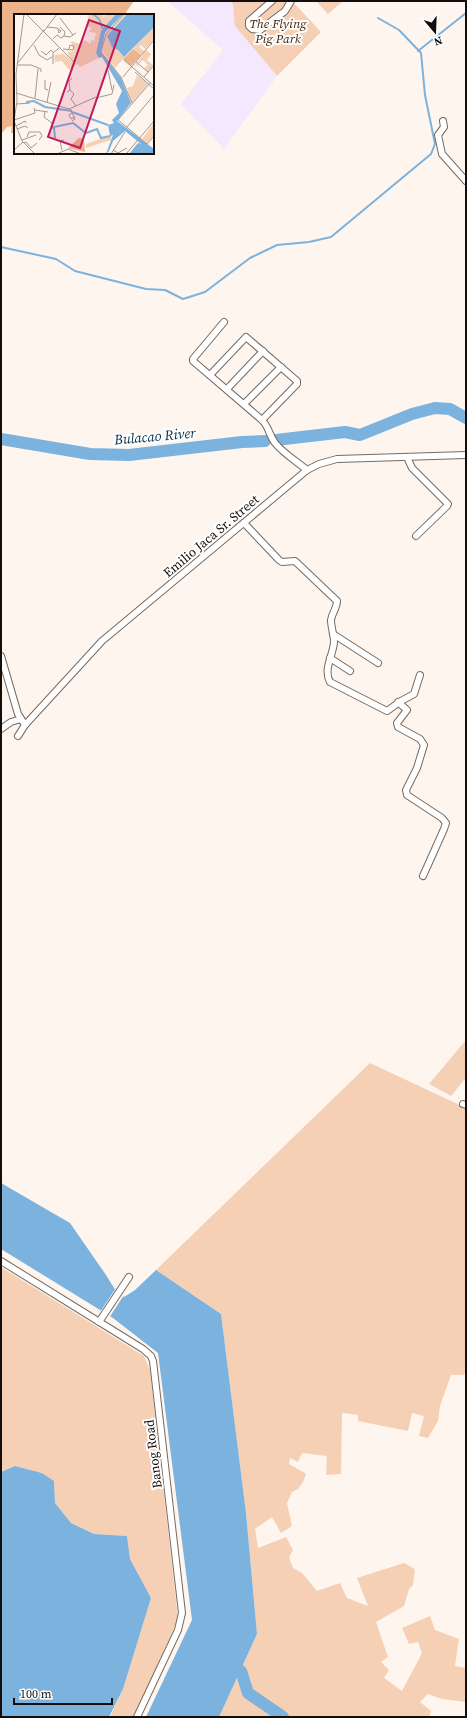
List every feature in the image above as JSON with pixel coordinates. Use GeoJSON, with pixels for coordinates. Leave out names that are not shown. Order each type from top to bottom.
{"type":"FeatureCollection","features":[{"type":"Feature","properties":{"kind":"street"},"geometry":{"type":"LineString","coordinates":[[272,1],[249,21],[249,26],[252,29],[260,30],[285,11],[291,1]]}},
{"type":"Feature","properties":{"kind":"street"},"geometry":{"type":"LineString","coordinates":[[443,121],[444,127],[438,135],[440,152],[466,181]]}},
{"type":"Feature","properties":{"kind":"street"},"geometry":{"type":"LineString","coordinates":[[224,322],[193,358],[194,362],[262,420],[267,426],[270,437],[276,444],[307,470]]}},
{"type":"Feature","properties":{"kind":"street"},"geometry":{"type":"LineString","coordinates":[[210,375],[246,337],[263,351],[297,383],[262,420]]}},
{"type":"Feature","properties":{"kind":"street"},"geometry":{"type":"LineString","coordinates":[[227,389],[263,351]]}},
{"type":"Feature","properties":{"kind":"street"},"geometry":{"type":"LineString","coordinates":[[244,404],[281,367]]}},
{"type":"Feature","properties":{"kind":"street","name":"Emilio Jaca Sr. Street"},"geometry":{"type":"LineString","coordinates":[[18,736],[25,725],[102,641],[307,470],[319,464],[338,459],[466,454]]}},
{"type":"Feature","properties":{"kind":"street"},"geometry":{"type":"LineString","coordinates":[[406,457],[412,468],[448,504],[416,536]]}},
{"type":"Feature","properties":{"kind":"street"},"geometry":{"type":"LineString","coordinates":[[244,523],[279,560],[282,562],[295,561],[335,599],[337,605],[331,620],[334,642],[328,662],[329,679],[334,685],[385,711],[388,711],[398,702],[414,694],[420,675]]}},
{"type":"Feature","properties":{"kind":"street"},"geometry":{"type":"LineString","coordinates":[[333,634],[378,664]]}},
{"type":"Feature","properties":{"kind":"street"},"geometry":{"type":"LineString","coordinates":[[1,656],[18,714],[25,725]]}},
{"type":"Feature","properties":{"kind":"street"},"geometry":{"type":"LineString","coordinates":[[330,658],[350,671]]}},
{"type":"Feature","properties":{"kind":"street"},"geometry":{"type":"LineString","coordinates":[[398,702],[407,710],[397,723],[398,727],[420,739],[424,745],[417,768],[406,790],[407,795],[442,818],[446,823],[423,876]]}},
{"type":"Feature","properties":{"kind":"street"},"geometry":{"type":"LineString","coordinates":[[1,729],[10,722],[20,719]]}},
{"type":"Feature","properties":{"kind":"street","name":"Banog Road"},"geometry":{"type":"LineString","coordinates":[[1,1261],[143,1349],[151,1356],[153,1360],[182,1613],[178,1630],[137,1717]]}},
{"type":"Feature","properties":{"kind":"street"},"geometry":{"type":"LineString","coordinates":[[99,1322],[130,1277]]}},
{"type":"Feature","properties":{"kind":"shaded area"},"geometry":{"type":"Polygon","coordinates":[[[1,1],[134,1],[125,14],[14,14],[14,133],[11,133],[12,126],[7,127],[1,134],[1,1]]]}},
{"type":"Feature","properties":{"kind":"shaded area"},"geometry":{"type":"Polygon","coordinates":[[[167,1],[231,1],[236,26],[277,76],[224,149],[181,104],[223,50],[167,1]]]}},
{"type":"Feature","properties":{"kind":"green space","name":"The Flying Pig Park"},"geometry":{"type":"Polygon","coordinates":[[[231,1],[292,1],[321,32],[277,76],[235,26],[233,5],[231,1]]]}},
{"type":"Feature","properties":{"kind":"green space"},"geometry":{"type":"Polygon","coordinates":[[[316,1],[343,1],[328,14],[316,1]]]}},
{"type":"Feature","properties":{"kind":"green space"},"geometry":{"type":"Polygon","coordinates":[[[466,1040],[466,1081],[464,1080],[451,1096],[429,1084],[466,1040]]]}},
{"type":"Feature","properties":{"kind":"green space"},"geometry":{"type":"Polygon","coordinates":[[[370,1063],[466,1108],[466,1371],[464,1375],[451,1375],[440,1406],[438,1421],[428,1438],[419,1436],[424,1416],[412,1413],[408,1431],[358,1421],[358,1415],[342,1413],[341,1474],[326,1475],[327,1456],[302,1453],[298,1462],[290,1458],[289,1464],[306,1474],[303,1482],[298,1489],[292,1492],[287,1503],[292,1526],[281,1533],[272,1517],[255,1529],[258,1548],[286,1537],[293,1550],[289,1557],[293,1568],[302,1573],[317,1591],[340,1583],[347,1598],[368,1606],[357,1578],[404,1563],[415,1569],[413,1585],[409,1589],[404,1606],[376,1622],[388,1657],[381,1662],[389,1670],[384,1678],[402,1691],[422,1653],[418,1642],[409,1644],[402,1628],[430,1616],[435,1630],[459,1639],[455,1666],[466,1668],[466,1702],[442,1699],[428,1694],[420,1702],[431,1711],[429,1717],[219,1717],[257,1634],[246,1513],[221,1314],[156,1270],[370,1063]]]}},
{"type":"Feature","properties":{"kind":"green space"},"geometry":{"type":"Polygon","coordinates":[[[1,1267],[144,1356],[150,1370],[178,1619],[134,1717],[110,1717],[123,1689],[151,1598],[130,1559],[127,1536],[94,1534],[71,1523],[55,1503],[54,1481],[42,1473],[15,1466],[1,1472],[1,1267]]]}},
{"type":"Feature","properties":{"kind":"water"},"geometry":{"type":"Polygon","coordinates":[[[1,1183],[70,1223],[114,1288],[124,1297],[135,1290],[156,1270],[221,1314],[246,1513],[257,1634],[219,1717],[146,1717],[192,1620],[158,1353],[113,1318],[1,1249],[1,1183]]]}},
{"type":"Feature","properties":{"kind":"water"},"geometry":{"type":"Polygon","coordinates":[[[15,1466],[42,1473],[54,1481],[55,1503],[71,1523],[94,1534],[127,1536],[130,1559],[151,1598],[123,1689],[109,1717],[1,1717],[1,1472],[15,1466]]]}},
{"type":"Feature","properties":{"kind":"pier"},"geometry":{"type":"Polygon","coordinates":[[[116,1288],[124,1295],[109,1318],[100,1312],[116,1288]]]}},
{"type":"Feature","properties":{"kind":"waterway"},"geometry":{"type":"LineString","coordinates":[[418,51],[466,13]]}},
{"type":"Feature","properties":{"kind":"waterway"},"geometry":{"type":"LineString","coordinates":[[1,247],[56,259],[75,271],[146,289],[165,290],[183,299],[205,292],[250,258],[277,245],[309,242],[331,237],[431,154],[435,144],[425,95],[421,53],[399,30],[378,18]]}},
{"type":"Feature","properties":{"kind":"waterway","name":"Bulacao River"},"geometry":{"type":"LineString","coordinates":[[276,440],[345,432],[360,435],[412,414],[435,408],[450,409],[466,418]]}},
{"type":"Feature","properties":{"kind":"waterway","name":"Bulacao River"},"geometry":{"type":"LineString","coordinates":[[1,439],[90,454],[129,455],[242,442],[265,441]]}},
{"type":"Feature","properties":{"kind":"waterway"},"geometry":{"type":"LineString","coordinates":[[241,1671],[248,1693],[283,1717]]}}]}
